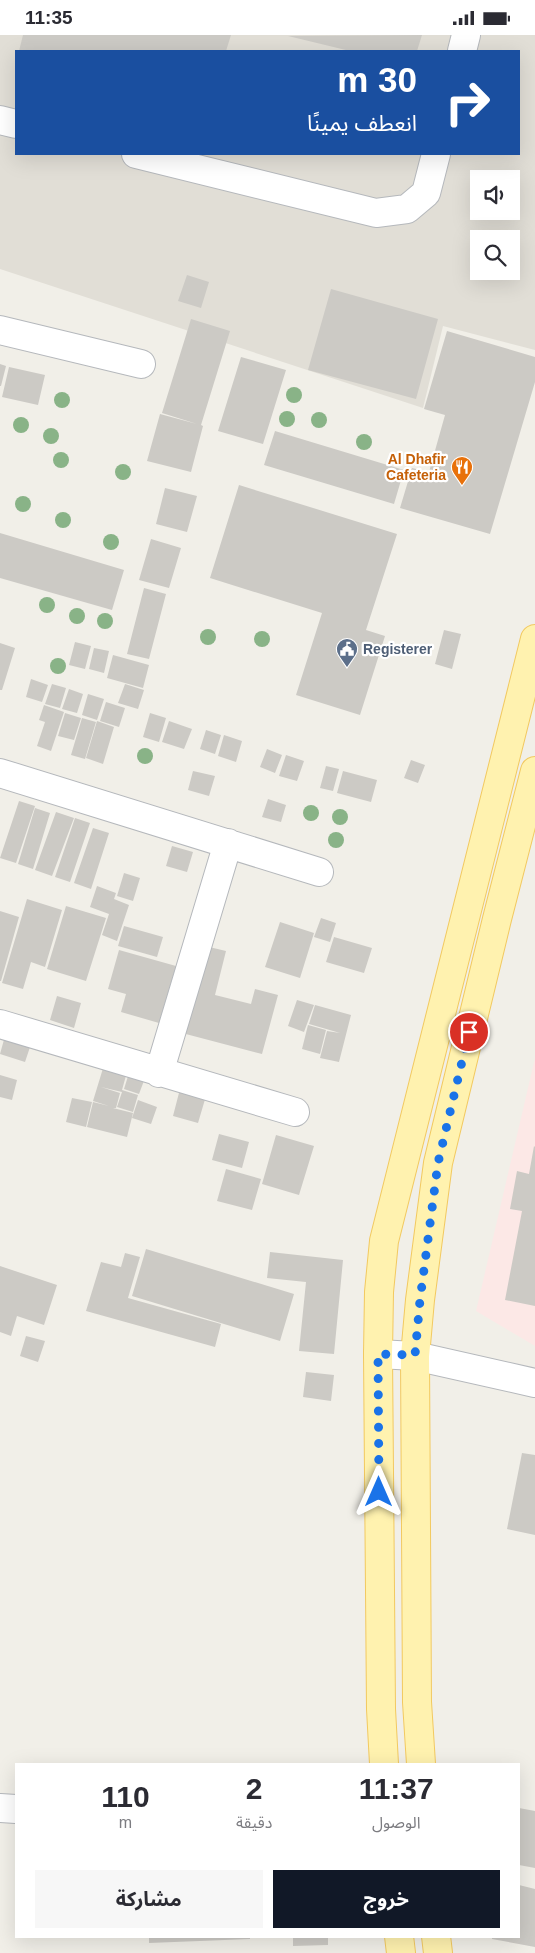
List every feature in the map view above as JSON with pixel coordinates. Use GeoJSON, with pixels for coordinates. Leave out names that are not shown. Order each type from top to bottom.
{"type":"FeatureCollection","features":[{"type":"Feature","properties":{"kind":"main road"},"geometry":{"type":"LineString","coordinates":[[384,1763],[381,1709],[378,1354],[379,1292],[384,1241],[535,639]]}},
{"type":"Feature","properties":{"kind":"main road"},"geometry":{"type":"LineString","coordinates":[[421,1763],[417,1702],[415,1355],[421,1291],[438,1163],[496,919],[535,771]]}},
{"type":"Feature","properties":{"kind":"main road"},"geometry":{"type":"LineString","coordinates":[[399,1938],[401,1953]]}},
{"type":"Feature","properties":{"kind":"main road"},"geometry":{"type":"LineString","coordinates":[[436,1938],[438,1953]]}},
{"type":"Feature","properties":{"kind":"street"},"geometry":{"type":"LineString","coordinates":[[462,50],[466,35]]}},
{"type":"Feature","properties":{"kind":"street"},"geometry":{"type":"LineString","coordinates":[[0,120],[15,124]]}},
{"type":"Feature","properties":{"kind":"street"},"geometry":{"type":"LineString","coordinates":[[140,155],[376,213],[407,209],[426,193],[436,155]]}},
{"type":"Feature","properties":{"kind":"street"},"geometry":{"type":"LineString","coordinates":[[0,330],[142,363]]}},
{"type":"Feature","properties":{"kind":"street"},"geometry":{"type":"LineString","coordinates":[[0,773],[319,872]]}},
{"type":"Feature","properties":{"kind":"street"},"geometry":{"type":"LineString","coordinates":[[160,1073],[228,843]]}},
{"type":"Feature","properties":{"kind":"street"},"geometry":{"type":"LineString","coordinates":[[0,1024],[294,1112]]}},
{"type":"Feature","properties":{"kind":"street"},"geometry":{"type":"LineString","coordinates":[[378,1354],[415,1355],[535,1383]]}},
{"type":"Feature","properties":{"kind":"street"},"geometry":{"type":"LineString","coordinates":[[0,1807],[15,1809]]}},
{"type":"Feature","properties":{"kind":"shaded area"},"geometry":{"type":"Polygon","coordinates":[[[0,35],[535,35],[535,350],[443,326],[423,408],[0,269],[0,35]]]}},
{"type":"Feature","properties":{"kind":"shaded area"},"geometry":{"type":"Polygon","coordinates":[[[535,1058],[535,1346],[476,1311],[535,1058]]]}},
{"type":"Feature","properties":{"kind":"building"},"geometry":{"type":"Polygon","coordinates":[[[23,35],[231,35],[226,50],[19,50],[23,35]]]}},
{"type":"Feature","properties":{"kind":"building"},"geometry":{"type":"Polygon","coordinates":[[[422,35],[417,50],[346,50],[288,36],[422,35]]]}},
{"type":"Feature","properties":{"kind":"building"},"geometry":{"type":"Polygon","coordinates":[[[187,275],[209,282],[201,308],[178,301],[187,275]]]}},
{"type":"Feature","properties":{"kind":"building"},"geometry":{"type":"Polygon","coordinates":[[[331,289],[438,319],[416,399],[308,370],[331,289]]]}},
{"type":"Feature","properties":{"kind":"building"},"geometry":{"type":"Polygon","coordinates":[[[191,319],[230,331],[201,425],[203,426],[191,472],[147,461],[160,414],[197,424],[162,413],[191,319]]]}},
{"type":"Feature","properties":{"kind":"building"},"geometry":{"type":"Polygon","coordinates":[[[447,331],[535,357],[535,382],[490,534],[400,508],[412,468],[429,472],[445,415],[424,409],[447,331]]]}},
{"type":"Feature","properties":{"kind":"building"},"geometry":{"type":"Polygon","coordinates":[[[241,357],[286,370],[263,444],[218,431],[241,357]]]}},
{"type":"Feature","properties":{"kind":"building"},"geometry":{"type":"Polygon","coordinates":[[[0,364],[6,366],[1,386],[0,386],[0,364]]]}},
{"type":"Feature","properties":{"kind":"building"},"geometry":{"type":"Polygon","coordinates":[[[9,367],[45,375],[38,405],[2,397],[9,367]]]}},
{"type":"Feature","properties":{"kind":"building"},"geometry":{"type":"Polygon","coordinates":[[[275,431],[404,470],[394,504],[264,465],[275,431]]]}},
{"type":"Feature","properties":{"kind":"building"},"geometry":{"type":"Polygon","coordinates":[[[239,485],[397,534],[366,630],[385,636],[360,715],[296,695],[322,613],[210,578],[239,485]]]}},
{"type":"Feature","properties":{"kind":"building"},"geometry":{"type":"Polygon","coordinates":[[[165,488],[197,496],[187,532],[156,524],[165,488]]]}},
{"type":"Feature","properties":{"kind":"building"},"geometry":{"type":"Polygon","coordinates":[[[0,533],[124,570],[112,610],[0,578],[0,533]]]}},
{"type":"Feature","properties":{"kind":"building"},"geometry":{"type":"Polygon","coordinates":[[[151,539],[181,548],[169,588],[139,580],[151,539]]]}},
{"type":"Feature","properties":{"kind":"building"},"geometry":{"type":"Polygon","coordinates":[[[144,588],[166,594],[149,659],[127,654],[144,588]]]}},
{"type":"Feature","properties":{"kind":"building"},"geometry":{"type":"Polygon","coordinates":[[[444,630],[461,634],[452,669],[435,664],[444,630]]]}},
{"type":"Feature","properties":{"kind":"building"},"geometry":{"type":"Polygon","coordinates":[[[75,642],[91,646],[85,669],[69,665],[75,642]]]}},
{"type":"Feature","properties":{"kind":"building"},"geometry":{"type":"Polygon","coordinates":[[[0,643],[15,648],[2,690],[0,690],[0,643]]]}},
{"type":"Feature","properties":{"kind":"building"},"geometry":{"type":"Polygon","coordinates":[[[94,648],[109,651],[104,673],[89,669],[94,648]]]}},
{"type":"Feature","properties":{"kind":"building"},"geometry":{"type":"Polygon","coordinates":[[[113,655],[149,665],[143,688],[107,678],[113,655]]]}},
{"type":"Feature","properties":{"kind":"building"},"geometry":{"type":"Polygon","coordinates":[[[31,679],[48,685],[42,702],[26,697],[31,679]]]}},
{"type":"Feature","properties":{"kind":"building"},"geometry":{"type":"Polygon","coordinates":[[[52,684],[66,688],[60,708],[45,704],[52,684]]]}},
{"type":"Feature","properties":{"kind":"building"},"geometry":{"type":"Polygon","coordinates":[[[125,684],[144,690],[138,709],[118,703],[125,684]]]}},
{"type":"Feature","properties":{"kind":"building"},"geometry":{"type":"Polygon","coordinates":[[[69,689],[83,694],[77,713],[62,709],[69,689]]]}},
{"type":"Feature","properties":{"kind":"building"},"geometry":{"type":"Polygon","coordinates":[[[88,694],[104,699],[97,720],[82,715],[88,694]]]}},
{"type":"Feature","properties":{"kind":"building"},"geometry":{"type":"Polygon","coordinates":[[[106,702],[125,708],[119,727],[100,721],[106,702]]]}},
{"type":"Feature","properties":{"kind":"building"},"geometry":{"type":"Polygon","coordinates":[[[44,705],[64,712],[51,751],[37,746],[45,722],[39,720],[44,705]]]}},
{"type":"Feature","properties":{"kind":"building"},"geometry":{"type":"Polygon","coordinates":[[[65,713],[81,718],[74,740],[58,736],[65,713]]]}},
{"type":"Feature","properties":{"kind":"building"},"geometry":{"type":"Polygon","coordinates":[[[150,713],[166,718],[159,742],[143,737],[150,713]]]}},
{"type":"Feature","properties":{"kind":"building"},"geometry":{"type":"Polygon","coordinates":[[[82,718],[96,722],[85,759],[71,755],[82,718]]]}},
{"type":"Feature","properties":{"kind":"building"},"geometry":{"type":"Polygon","coordinates":[[[97,721],[114,727],[103,764],[86,758],[97,721]]]}},
{"type":"Feature","properties":{"kind":"building"},"geometry":{"type":"Polygon","coordinates":[[[169,721],[192,729],[184,749],[162,742],[169,721]]]}},
{"type":"Feature","properties":{"kind":"building"},"geometry":{"type":"Polygon","coordinates":[[[206,730],[221,735],[215,754],[200,749],[206,730]]]}},
{"type":"Feature","properties":{"kind":"building"},"geometry":{"type":"Polygon","coordinates":[[[224,735],[242,741],[236,762],[218,756],[224,735]]]}},
{"type":"Feature","properties":{"kind":"building"},"geometry":{"type":"Polygon","coordinates":[[[267,749],[282,755],[275,773],[260,767],[267,749]]]}},
{"type":"Feature","properties":{"kind":"building"},"geometry":{"type":"Polygon","coordinates":[[[286,755],[304,761],[297,781],[279,776],[286,755]]]}},
{"type":"Feature","properties":{"kind":"building"},"geometry":{"type":"Polygon","coordinates":[[[411,760],[425,765],[418,783],[404,778],[411,760]]]}},
{"type":"Feature","properties":{"kind":"building"},"geometry":{"type":"Polygon","coordinates":[[[326,766],[339,769],[333,791],[320,788],[326,766]]]}},
{"type":"Feature","properties":{"kind":"building"},"geometry":{"type":"Polygon","coordinates":[[[193,771],[215,776],[209,796],[188,790],[193,771]]]}},
{"type":"Feature","properties":{"kind":"building"},"geometry":{"type":"Polygon","coordinates":[[[343,771],[377,780],[371,802],[337,793],[343,771]]]}},
{"type":"Feature","properties":{"kind":"building"},"geometry":{"type":"Polygon","coordinates":[[[268,799],[286,805],[281,822],[262,817],[268,799]]]}},
{"type":"Feature","properties":{"kind":"building"},"geometry":{"type":"Polygon","coordinates":[[[19,801],[35,806],[16,863],[0,858],[19,801]]]}},
{"type":"Feature","properties":{"kind":"building"},"geometry":{"type":"Polygon","coordinates":[[[35,808],[50,813],[33,869],[18,864],[35,808]]]}},
{"type":"Feature","properties":{"kind":"building"},"geometry":{"type":"Polygon","coordinates":[[[56,812],[74,818],[52,876],[35,870],[56,812]]]}},
{"type":"Feature","properties":{"kind":"building"},"geometry":{"type":"Polygon","coordinates":[[[75,818],[90,823],[70,882],[55,877],[75,818]]]}},
{"type":"Feature","properties":{"kind":"building"},"geometry":{"type":"Polygon","coordinates":[[[93,828],[109,833],[91,889],[74,883],[93,828]]]}},
{"type":"Feature","properties":{"kind":"building"},"geometry":{"type":"Polygon","coordinates":[[[172,846],[193,852],[187,872],[166,866],[172,846]]]}},
{"type":"Feature","properties":{"kind":"building"},"geometry":{"type":"Polygon","coordinates":[[[124,873],[140,878],[133,901],[117,896],[124,873]]]}},
{"type":"Feature","properties":{"kind":"building"},"geometry":{"type":"Polygon","coordinates":[[[97,886],[116,893],[114,899],[129,905],[117,941],[102,935],[109,914],[90,907],[97,886]]]}},
{"type":"Feature","properties":{"kind":"building"},"geometry":{"type":"Polygon","coordinates":[[[27,899],[62,910],[45,967],[31,962],[23,989],[2,983],[27,899]]]}},
{"type":"Feature","properties":{"kind":"building"},"geometry":{"type":"Polygon","coordinates":[[[66,906],[106,918],[86,981],[47,969],[66,906]]]}},
{"type":"Feature","properties":{"kind":"building"},"geometry":{"type":"Polygon","coordinates":[[[0,911],[19,917],[1,981],[0,981],[0,911]]]}},
{"type":"Feature","properties":{"kind":"building"},"geometry":{"type":"Polygon","coordinates":[[[321,918],[336,923],[330,942],[314,937],[321,918]]]}},
{"type":"Feature","properties":{"kind":"building"},"geometry":{"type":"Polygon","coordinates":[[[280,922],[314,933],[300,978],[265,967],[280,922]]]}},
{"type":"Feature","properties":{"kind":"building"},"geometry":{"type":"Polygon","coordinates":[[[124,926],[163,937],[157,957],[118,946],[124,926]]]}},
{"type":"Feature","properties":{"kind":"building"},"geometry":{"type":"Polygon","coordinates":[[[334,937],[372,948],[364,973],[326,962],[334,937]]]}},
{"type":"Feature","properties":{"kind":"building"},"geometry":{"type":"Polygon","coordinates":[[[205,946],[226,951],[215,995],[251,1004],[255,989],[278,995],[262,1054],[182,1033],[205,946]]]}},
{"type":"Feature","properties":{"kind":"building"},"geometry":{"type":"Polygon","coordinates":[[[119,950],[176,966],[159,1023],[121,1012],[126,994],[108,989],[119,950]]]}},
{"type":"Feature","properties":{"kind":"building"},"geometry":{"type":"Polygon","coordinates":[[[57,996],[81,1003],[74,1028],[50,1020],[57,996]]]}},
{"type":"Feature","properties":{"kind":"building"},"geometry":{"type":"Polygon","coordinates":[[[297,1000],[314,1005],[304,1032],[288,1026],[297,1000]]]}},
{"type":"Feature","properties":{"kind":"building"},"geometry":{"type":"Polygon","coordinates":[[[315,1005],[351,1015],[339,1062],[320,1058],[327,1031],[340,1033],[309,1024],[315,1005]]]}},
{"type":"Feature","properties":{"kind":"building"},"geometry":{"type":"Polygon","coordinates":[[[308,1025],[326,1030],[320,1054],[302,1049],[308,1025]]]}},
{"type":"Feature","properties":{"kind":"building"},"geometry":{"type":"Polygon","coordinates":[[[5,1036],[31,1044],[25,1062],[0,1054],[5,1036]]]}},
{"type":"Feature","properties":{"kind":"building"},"geometry":{"type":"Polygon","coordinates":[[[104,1065],[127,1072],[122,1090],[138,1095],[133,1112],[117,1107],[122,1092],[101,1087],[120,1093],[116,1108],[113,1108],[133,1113],[127,1137],[87,1127],[93,1102],[109,1106],[93,1101],[104,1065]]]}},
{"type":"Feature","properties":{"kind":"building"},"geometry":{"type":"Polygon","coordinates":[[[129,1073],[145,1078],[139,1094],[124,1089],[129,1073]]]}},
{"type":"Feature","properties":{"kind":"building"},"geometry":{"type":"Polygon","coordinates":[[[0,1075],[17,1080],[12,1100],[0,1097],[0,1075]]]}},
{"type":"Feature","properties":{"kind":"building"},"geometry":{"type":"Polygon","coordinates":[[[180,1089],[206,1096],[198,1123],[173,1116],[180,1089]]]}},
{"type":"Feature","properties":{"kind":"building"},"geometry":{"type":"Polygon","coordinates":[[[72,1098],[92,1102],[86,1127],[66,1122],[72,1098]]]}},
{"type":"Feature","properties":{"kind":"building"},"geometry":{"type":"Polygon","coordinates":[[[138,1100],[157,1107],[151,1124],[132,1118],[138,1100]]]}},
{"type":"Feature","properties":{"kind":"building"},"geometry":{"type":"Polygon","coordinates":[[[219,1134],[249,1142],[242,1168],[212,1160],[219,1134]]]}},
{"type":"Feature","properties":{"kind":"building"},"geometry":{"type":"Polygon","coordinates":[[[276,1135],[314,1146],[299,1195],[262,1184],[276,1135]]]}},
{"type":"Feature","properties":{"kind":"building"},"geometry":{"type":"Polygon","coordinates":[[[534,1146],[535,1306],[505,1300],[522,1211],[510,1209],[517,1171],[529,1174],[534,1146]]]}},
{"type":"Feature","properties":{"kind":"building"},"geometry":{"type":"Polygon","coordinates":[[[226,1169],[261,1179],[252,1210],[217,1201],[226,1169]]]}},
{"type":"Feature","properties":{"kind":"building"},"geometry":{"type":"Polygon","coordinates":[[[146,1249],[294,1294],[280,1341],[132,1296],[146,1249]]]}},
{"type":"Feature","properties":{"kind":"building"},"geometry":{"type":"Polygon","coordinates":[[[270,1252],[343,1260],[334,1354],[299,1351],[306,1282],[267,1278],[270,1252]]]}},
{"type":"Feature","properties":{"kind":"building"},"geometry":{"type":"Polygon","coordinates":[[[125,1253],[140,1257],[128,1298],[221,1324],[215,1347],[86,1311],[101,1262],[121,1267],[125,1253]]]}},
{"type":"Feature","properties":{"kind":"building"},"geometry":{"type":"Polygon","coordinates":[[[0,1266],[57,1285],[44,1325],[17,1316],[11,1336],[0,1332],[0,1266]]]}},
{"type":"Feature","properties":{"kind":"building"},"geometry":{"type":"Polygon","coordinates":[[[26,1336],[45,1341],[38,1362],[20,1356],[26,1336]]]}},
{"type":"Feature","properties":{"kind":"building"},"geometry":{"type":"Polygon","coordinates":[[[306,1372],[334,1375],[331,1401],[303,1397],[306,1372]]]}},
{"type":"Feature","properties":{"kind":"building"},"geometry":{"type":"Polygon","coordinates":[[[522,1453],[535,1455],[535,1535],[507,1529],[522,1453]]]}},
{"type":"Feature","properties":{"kind":"building"},"geometry":{"type":"Polygon","coordinates":[[[520,1808],[535,1811],[535,1868],[520,1865],[520,1808]]]}},
{"type":"Feature","properties":{"kind":"building"},"geometry":{"type":"Polygon","coordinates":[[[520,1885],[535,1889],[535,1947],[492,1939],[520,1938],[520,1885]]]}},
{"type":"Feature","properties":{"kind":"building"},"geometry":{"type":"Polygon","coordinates":[[[149,1938],[250,1938],[250,1939],[149,1943],[149,1938]]]}},
{"type":"Feature","properties":{"kind":"building"},"geometry":{"type":"Polygon","coordinates":[[[293,1938],[328,1938],[328,1945],[293,1946],[293,1938]]]}},
{"type":"Feature","properties":{"kind":"place","name":"Al Dhafir Cafeteria"},"geometry":{"type":"Point","coordinates":[462,486]}},
{"type":"Feature","properties":{"kind":"place","name":"Registerer"},"geometry":{"type":"Point","coordinates":[347,668]}},
{"type":"Feature","properties":{"kind":"route"},"geometry":{"type":"LineString","coordinates":[[379,1492],[378,1354],[415,1355],[426,1247],[438,1163],[469,1032]]}}]}
